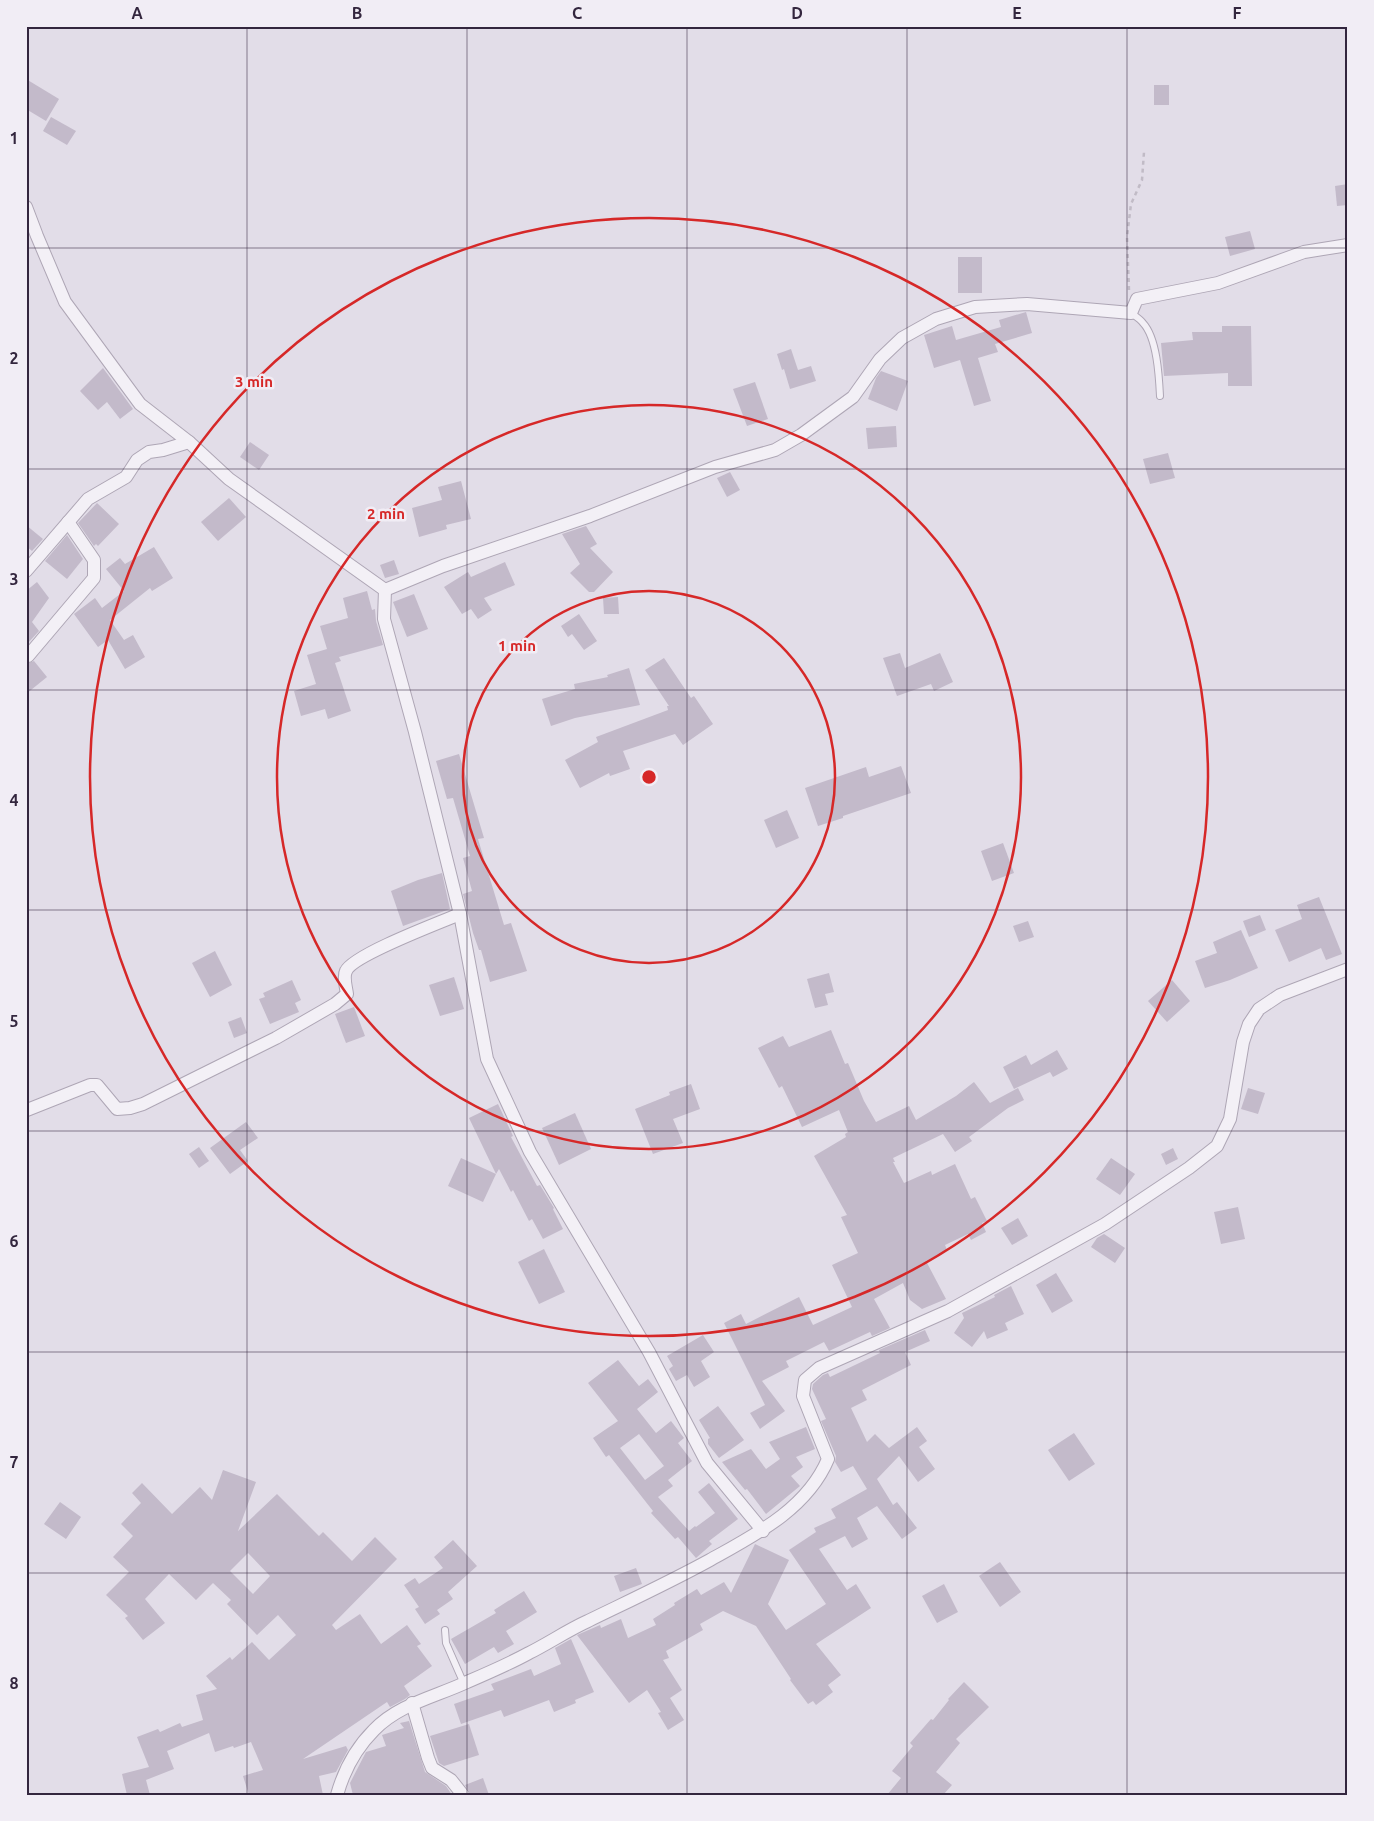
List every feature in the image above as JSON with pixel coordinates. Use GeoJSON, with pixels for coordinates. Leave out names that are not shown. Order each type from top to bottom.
{"type":"FeatureCollection","features":[{"type":"Feature","properties":{"kind":"street"},"geometry":{"type":"LineString","coordinates":[[26,207],[65,302],[140,404],[189,442],[229,479],[385,590]]}},
{"type":"Feature","properties":{"kind":"street"},"geometry":{"type":"LineString","coordinates":[[385,590],[452,563],[590,516],[715,467],[775,450],[801,435],[853,397],[880,358],[902,338],[936,319],[975,307],[1027,304],[1131,313],[1137,299],[1218,283],[1304,252],[1348,245]]}},
{"type":"Feature","properties":{"kind":"street"},"geometry":{"type":"LineString","coordinates":[[26,570],[88,498],[126,477],[137,460],[149,452],[189,442]]}},
{"type":"Feature","properties":{"kind":"street"},"geometry":{"type":"LineString","coordinates":[[28,656],[94,578],[94,560],[68,522]]}},
{"type":"Feature","properties":{"kind":"street"},"geometry":{"type":"LineString","coordinates":[[385,590],[384,619],[415,732],[460,914],[487,1059],[530,1152],[649,1352],[707,1463],[763,1531]]}},
{"type":"Feature","properties":{"kind":"street"},"geometry":{"type":"LineString","coordinates":[[26,1110],[90,1085],[97,1085],[117,1108],[130,1108],[143,1104],[276,1038],[335,1004],[346,994],[345,976],[347,969],[356,961],[412,934],[460,914]]}},
{"type":"Feature","properties":{"kind":"street"},"geometry":{"type":"LineString","coordinates":[[337,1795],[345,1770],[356,1750],[374,1729],[412,1703],[464,1684],[527,1654],[586,1622],[665,1584],[763,1531],[805,1496],[822,1473],[828,1459],[803,1396],[805,1380],[819,1368],[948,1311],[1096,1229],[1189,1168],[1217,1146],[1230,1119],[1243,1042],[1250,1024],[1259,1009],[1280,995],[1348,969]]}},
{"type":"Feature","properties":{"kind":"street"},"geometry":{"type":"LineString","coordinates":[[412,1703],[432,1768],[451,1780],[463,1795]]}},
{"type":"Feature","properties":{"kind":"lane"},"geometry":{"type":"LineString","coordinates":[[1131,313],[1144,323],[1153,342],[1160,396]]}},
{"type":"Feature","properties":{"kind":"lane"},"geometry":{"type":"LineString","coordinates":[[445,1630],[446,1643],[464,1684]]}},
{"type":"Feature","properties":{"kind":"path"},"geometry":{"type":"LineString","coordinates":[[1131,313],[1127,237],[1131,204],[1142,180],[1144,152]]}},
{"type":"Feature","properties":{"kind":"building"},"geometry":{"type":"Polygon","coordinates":[[[26,79],[59,99],[46,121],[26,109],[26,79]]]}},
{"type":"Feature","properties":{"kind":"building"},"geometry":{"type":"Polygon","coordinates":[[[1154,85],[1169,85],[1169,105],[1154,105],[1154,85]]]}},
{"type":"Feature","properties":{"kind":"building"},"geometry":{"type":"Polygon","coordinates":[[[51,117],[76,131],[67,145],[43,131],[51,117]]]}},
{"type":"Feature","properties":{"kind":"building"},"geometry":{"type":"Polygon","coordinates":[[[1348,184],[1348,205],[1337,206],[1335,186],[1348,184]]]}},
{"type":"Feature","properties":{"kind":"building"},"geometry":{"type":"Polygon","coordinates":[[[1250,231],[1255,249],[1230,256],[1225,237],[1250,231]]]}},
{"type":"Feature","properties":{"kind":"building"},"geometry":{"type":"Polygon","coordinates":[[[958,257],[982,257],[982,293],[958,293],[958,257]]]}},
{"type":"Feature","properties":{"kind":"building"},"geometry":{"type":"Polygon","coordinates":[[[1026,312],[1032,333],[995,344],[998,352],[978,358],[991,401],[974,406],[960,360],[934,368],[924,335],[952,326],[956,340],[1001,327],[999,320],[1026,312]]]}},
{"type":"Feature","properties":{"kind":"building"},"geometry":{"type":"Polygon","coordinates":[[[1222,326],[1251,326],[1252,386],[1228,386],[1228,373],[1164,376],[1161,343],[1193,340],[1192,332],[1222,332],[1222,326]]]}},
{"type":"Feature","properties":{"kind":"building"},"geometry":{"type":"Polygon","coordinates":[[[791,349],[798,370],[811,366],[816,381],[790,389],[777,354],[791,349]]]}},
{"type":"Feature","properties":{"kind":"building"},"geometry":{"type":"Polygon","coordinates":[[[103,368],[133,409],[120,419],[107,402],[98,410],[80,391],[103,368]]]}},
{"type":"Feature","properties":{"kind":"building"},"geometry":{"type":"Polygon","coordinates":[[[881,371],[908,381],[897,411],[868,399],[876,378],[881,371]]]}},
{"type":"Feature","properties":{"kind":"building"},"geometry":{"type":"Polygon","coordinates":[[[755,382],[768,419],[747,426],[733,389],[755,382]]]}},
{"type":"Feature","properties":{"kind":"building"},"geometry":{"type":"Polygon","coordinates":[[[896,426],[897,447],[868,449],[866,428],[896,426]]]}},
{"type":"Feature","properties":{"kind":"building"},"geometry":{"type":"Polygon","coordinates":[[[250,442],[269,455],[259,470],[240,457],[250,442]]]}},
{"type":"Feature","properties":{"kind":"building"},"geometry":{"type":"Polygon","coordinates":[[[1168,453],[1175,478],[1150,484],[1143,459],[1168,453]]]}},
{"type":"Feature","properties":{"kind":"building"},"geometry":{"type":"Polygon","coordinates":[[[730,472],[740,490],[727,497],[717,478],[730,472]]]}},
{"type":"Feature","properties":{"kind":"building"},"geometry":{"type":"Polygon","coordinates":[[[461,481],[471,519],[446,525],[447,529],[419,537],[412,508],[442,500],[438,487],[461,481]]]}},
{"type":"Feature","properties":{"kind":"building"},"geometry":{"type":"Polygon","coordinates":[[[229,498],[246,517],[218,541],[201,522],[229,498]]]}},
{"type":"Feature","properties":{"kind":"building"},"geometry":{"type":"Polygon","coordinates":[[[97,503],[119,524],[98,546],[96,544],[94,546],[78,523],[97,503]]]}},
{"type":"Feature","properties":{"kind":"building"},"geometry":{"type":"Polygon","coordinates":[[[26,525],[43,539],[32,551],[26,546],[26,525]]]}},
{"type":"Feature","properties":{"kind":"building"},"geometry":{"type":"Polygon","coordinates":[[[586,526],[597,544],[590,548],[613,572],[594,592],[589,592],[570,573],[580,564],[562,534],[586,526]]]}},
{"type":"Feature","properties":{"kind":"building"},"geometry":{"type":"Polygon","coordinates":[[[67,535],[83,559],[67,579],[45,561],[67,535]]]}},
{"type":"Feature","properties":{"kind":"building"},"geometry":{"type":"Polygon","coordinates":[[[154,547],[173,578],[152,591],[150,588],[110,620],[124,640],[133,635],[145,657],[125,669],[108,640],[98,647],[74,614],[95,598],[102,608],[124,591],[106,569],[120,558],[125,564],[154,547]]]}},
{"type":"Feature","properties":{"kind":"building"},"geometry":{"type":"Polygon","coordinates":[[[394,560],[399,574],[385,578],[380,565],[394,560]]]}},
{"type":"Feature","properties":{"kind":"building"},"geometry":{"type":"Polygon","coordinates":[[[505,562],[515,585],[484,598],[492,610],[478,619],[471,609],[462,614],[444,587],[468,572],[471,577],[505,562]]]}},
{"type":"Feature","properties":{"kind":"building"},"geometry":{"type":"Polygon","coordinates":[[[37,582],[49,598],[32,622],[39,631],[26,645],[26,591],[37,582]]]}},
{"type":"Feature","properties":{"kind":"building"},"geometry":{"type":"Polygon","coordinates":[[[367,591],[372,610],[375,609],[376,621],[383,645],[339,657],[341,661],[335,663],[351,711],[328,719],[325,709],[301,716],[294,691],[316,684],[307,655],[327,649],[320,626],[348,618],[343,598],[367,591]]]}},
{"type":"Feature","properties":{"kind":"building"},"geometry":{"type":"Polygon","coordinates":[[[414,594],[428,629],[407,637],[393,602],[414,594]]]}},
{"type":"Feature","properties":{"kind":"building"},"geometry":{"type":"Polygon","coordinates":[[[618,597],[619,614],[604,614],[603,598],[618,597]]]}},
{"type":"Feature","properties":{"kind":"building"},"geometry":{"type":"Polygon","coordinates":[[[579,614],[597,641],[584,650],[572,634],[568,637],[561,626],[579,614]]]}},
{"type":"Feature","properties":{"kind":"building"},"geometry":{"type":"Polygon","coordinates":[[[900,653],[905,668],[940,653],[953,682],[934,691],[931,684],[897,696],[883,658],[900,653]]]}},
{"type":"Feature","properties":{"kind":"building"},"geometry":{"type":"Polygon","coordinates":[[[664,658],[691,698],[694,696],[713,724],[683,745],[675,734],[623,751],[630,769],[610,776],[609,773],[580,788],[565,760],[598,742],[596,737],[668,710],[667,706],[669,706],[645,670],[664,658]]]}},
{"type":"Feature","properties":{"kind":"building"},"geometry":{"type":"Polygon","coordinates":[[[34,661],[47,677],[26,694],[26,664],[34,661]]]}},
{"type":"Feature","properties":{"kind":"building"},"geometry":{"type":"Polygon","coordinates":[[[629,668],[640,705],[575,718],[551,726],[542,699],[575,689],[574,684],[608,677],[607,675],[629,668]]]}},
{"type":"Feature","properties":{"kind":"building"},"geometry":{"type":"Polygon","coordinates":[[[459,754],[484,838],[478,839],[504,925],[511,923],[527,971],[490,982],[481,950],[479,950],[473,933],[463,894],[472,891],[463,858],[470,856],[453,798],[447,799],[436,761],[459,754]]]}},
{"type":"Feature","properties":{"kind":"building"},"geometry":{"type":"Polygon","coordinates":[[[901,766],[911,793],[818,826],[805,788],[866,767],[869,777],[901,766]]]}},
{"type":"Feature","properties":{"kind":"building"},"geometry":{"type":"Polygon","coordinates":[[[787,810],[799,838],[776,848],[764,820],[787,810]]]}},
{"type":"Feature","properties":{"kind":"building"},"geometry":{"type":"Polygon","coordinates":[[[1003,843],[1014,873],[992,881],[981,851],[1003,843]]]}},
{"type":"Feature","properties":{"kind":"building"},"geometry":{"type":"Polygon","coordinates":[[[442,873],[450,909],[403,926],[391,891],[442,873]]]}},
{"type":"Feature","properties":{"kind":"building"},"geometry":{"type":"Polygon","coordinates":[[[1319,897],[1342,954],[1326,960],[1321,948],[1289,962],[1275,930],[1302,919],[1297,905],[1319,897]]]}},
{"type":"Feature","properties":{"kind":"building"},"geometry":{"type":"Polygon","coordinates":[[[1260,915],[1266,930],[1249,937],[1243,921],[1260,915]]]}},
{"type":"Feature","properties":{"kind":"building"},"geometry":{"type":"Polygon","coordinates":[[[1028,921],[1034,937],[1019,942],[1013,926],[1028,921]]]}},
{"type":"Feature","properties":{"kind":"building"},"geometry":{"type":"Polygon","coordinates":[[[1241,930],[1258,968],[1205,988],[1195,961],[1217,953],[1213,942],[1241,930]]]}},
{"type":"Feature","properties":{"kind":"building"},"geometry":{"type":"Polygon","coordinates":[[[215,951],[232,985],[210,997],[192,963],[215,951]]]}},
{"type":"Feature","properties":{"kind":"building"},"geometry":{"type":"Polygon","coordinates":[[[829,973],[834,992],[825,994],[828,1005],[815,1008],[807,979],[829,973]]]}},
{"type":"Feature","properties":{"kind":"building"},"geometry":{"type":"Polygon","coordinates":[[[454,977],[464,1009],[440,1016],[429,985],[454,977]]]}},
{"type":"Feature","properties":{"kind":"building"},"geometry":{"type":"Polygon","coordinates":[[[292,980],[301,1000],[295,1003],[299,1012],[270,1024],[259,999],[265,997],[263,993],[292,980]]]}},
{"type":"Feature","properties":{"kind":"building"},"geometry":{"type":"Polygon","coordinates":[[[1172,980],[1190,1001],[1167,1022],[1148,1001],[1172,980]]]}},
{"type":"Feature","properties":{"kind":"building"},"geometry":{"type":"Polygon","coordinates":[[[354,1007],[365,1036],[346,1043],[335,1014],[354,1007]]]}},
{"type":"Feature","properties":{"kind":"building"},"geometry":{"type":"Polygon","coordinates":[[[241,1017],[247,1033],[234,1038],[228,1022],[241,1017]]]}},
{"type":"Feature","properties":{"kind":"building"},"geometry":{"type":"Polygon","coordinates":[[[831,1030],[845,1064],[848,1063],[864,1101],[876,1122],[909,1106],[916,1120],[956,1096],[974,1082],[990,1103],[1018,1088],[1024,1100],[1008,1108],[969,1137],[972,1141],[955,1152],[943,1134],[893,1158],[895,1162],[893,1162],[904,1183],[931,1171],[932,1175],[955,1164],[971,1199],[975,1197],[987,1221],[982,1223],[986,1232],[971,1240],[968,1234],[945,1245],[947,1250],[926,1261],[946,1299],[922,1309],[910,1300],[903,1283],[874,1299],[890,1328],[872,1336],[870,1332],[829,1351],[824,1342],[786,1361],[789,1367],[762,1381],[785,1411],[760,1429],[750,1413],[765,1405],[724,1323],[741,1314],[746,1324],[799,1297],[813,1325],[852,1307],[832,1265],[858,1253],[841,1217],[847,1215],[814,1156],[846,1137],[845,1134],[848,1132],[839,1110],[802,1127],[782,1086],[779,1088],[758,1048],[783,1036],[789,1047],[831,1030]]]}},
{"type":"Feature","properties":{"kind":"building"},"geometry":{"type":"Polygon","coordinates":[[[1057,1050],[1068,1069],[1053,1077],[1050,1072],[1014,1089],[1003,1067],[1026,1055],[1031,1065],[1057,1050]]]}},
{"type":"Feature","properties":{"kind":"building"},"geometry":{"type":"Polygon","coordinates":[[[691,1084],[700,1109],[673,1119],[683,1143],[653,1154],[635,1109],[670,1095],[669,1092],[691,1084]]]}},
{"type":"Feature","properties":{"kind":"building"},"geometry":{"type":"Polygon","coordinates":[[[1248,1088],[1265,1093],[1258,1114],[1241,1109],[1248,1088]]]}},
{"type":"Feature","properties":{"kind":"building"},"geometry":{"type":"Polygon","coordinates":[[[498,1104],[513,1136],[511,1137],[537,1186],[540,1185],[554,1208],[563,1229],[543,1239],[532,1219],[529,1221],[513,1190],[511,1192],[499,1169],[496,1174],[469,1118],[498,1104]]]}},
{"type":"Feature","properties":{"kind":"building"},"geometry":{"type":"Polygon","coordinates":[[[575,1113],[591,1149],[559,1165],[542,1128],[575,1113]]]}},
{"type":"Feature","properties":{"kind":"building"},"geometry":{"type":"Polygon","coordinates":[[[246,1122],[258,1138],[240,1150],[248,1161],[230,1174],[210,1148],[246,1122]]]}},
{"type":"Feature","properties":{"kind":"building"},"geometry":{"type":"Polygon","coordinates":[[[199,1147],[209,1161],[199,1168],[189,1154],[199,1147]]]}},
{"type":"Feature","properties":{"kind":"building"},"geometry":{"type":"Polygon","coordinates":[[[1173,1148],[1178,1159],[1166,1165],[1161,1154],[1173,1148]]]}},
{"type":"Feature","properties":{"kind":"building"},"geometry":{"type":"Polygon","coordinates":[[[461,1158],[496,1174],[483,1202],[448,1186],[461,1158]]]}},
{"type":"Feature","properties":{"kind":"building"},"geometry":{"type":"Polygon","coordinates":[[[1111,1158],[1135,1174],[1120,1195],[1096,1179],[1111,1158]]]}},
{"type":"Feature","properties":{"kind":"building"},"geometry":{"type":"Polygon","coordinates":[[[1238,1207],[1245,1239],[1221,1244],[1214,1212],[1238,1207]]]}},
{"type":"Feature","properties":{"kind":"building"},"geometry":{"type":"Polygon","coordinates":[[[1018,1218],[1028,1236],[1012,1245],[1001,1228],[1018,1218]]]}},
{"type":"Feature","properties":{"kind":"building"},"geometry":{"type":"Polygon","coordinates":[[[1104,1234],[1125,1248],[1115,1263],[1091,1247],[1097,1238],[1104,1234]]]}},
{"type":"Feature","properties":{"kind":"building"},"geometry":{"type":"Polygon","coordinates":[[[544,1249],[565,1292],[539,1304],[518,1262],[544,1249]]]}},
{"type":"Feature","properties":{"kind":"building"},"geometry":{"type":"Polygon","coordinates":[[[1056,1273],[1073,1301],[1052,1313],[1036,1285],[1056,1273]]]}},
{"type":"Feature","properties":{"kind":"building"},"geometry":{"type":"Polygon","coordinates":[[[1011,1286],[1024,1314],[1005,1323],[1008,1330],[987,1339],[984,1331],[972,1347],[954,1333],[964,1318],[962,1313],[995,1297],[994,1295],[1011,1286]]]}},
{"type":"Feature","properties":{"kind":"building"},"geometry":{"type":"Polygon","coordinates":[[[925,1330],[930,1341],[905,1352],[911,1365],[862,1390],[867,1400],[851,1408],[867,1442],[875,1434],[889,1448],[917,1427],[927,1441],[919,1447],[935,1469],[918,1482],[899,1456],[877,1479],[893,1505],[897,1502],[917,1528],[902,1539],[877,1506],[857,1518],[868,1539],[852,1548],[845,1536],[819,1549],[847,1590],[856,1584],[871,1608],[816,1644],[841,1675],[828,1685],[833,1692],[816,1705],[813,1701],[808,1704],[790,1680],[756,1626],[723,1611],[700,1624],[703,1630],[666,1651],[669,1658],[663,1660],[682,1690],[670,1698],[684,1720],[668,1730],[658,1713],[661,1712],[647,1690],[629,1703],[577,1635],[600,1625],[601,1628],[621,1619],[628,1638],[656,1625],[653,1619],[697,1589],[701,1595],[724,1582],[731,1593],[755,1544],[789,1560],[768,1604],[786,1630],[826,1604],[789,1550],[816,1532],[814,1528],[836,1518],[831,1509],[867,1489],[853,1466],[841,1472],[835,1462],[836,1456],[821,1421],[826,1419],[812,1389],[813,1384],[823,1375],[828,1373],[830,1377],[880,1353],[879,1350],[925,1330]]]}},
{"type":"Feature","properties":{"kind":"building"},"geometry":{"type":"Polygon","coordinates":[[[703,1335],[714,1352],[701,1361],[710,1377],[694,1387],[687,1375],[676,1381],[669,1369],[673,1366],[667,1356],[703,1335]]]}},
{"type":"Feature","properties":{"kind":"building"},"geometry":{"type":"Polygon","coordinates":[[[618,1360],[639,1386],[648,1379],[658,1392],[637,1409],[656,1433],[671,1421],[684,1438],[678,1443],[692,1461],[668,1480],[673,1486],[658,1497],[689,1531],[715,1513],[698,1492],[709,1483],[738,1519],[709,1541],[712,1544],[696,1558],[678,1537],[675,1539],[651,1513],[653,1511],[609,1455],[606,1457],[593,1438],[618,1421],[588,1383],[618,1360]],[[639,1434],[620,1448],[645,1480],[664,1466],[639,1434]]]}},
{"type":"Feature","properties":{"kind":"building"},"geometry":{"type":"Polygon","coordinates":[[[718,1406],[744,1440],[719,1458],[708,1444],[708,1439],[710,1438],[699,1420],[718,1406]]]}},
{"type":"Feature","properties":{"kind":"building"},"geometry":{"type":"Polygon","coordinates":[[[806,1427],[815,1449],[796,1457],[803,1467],[791,1476],[800,1486],[766,1514],[747,1489],[745,1490],[722,1462],[751,1449],[766,1469],[780,1459],[769,1442],[806,1427]]]}},
{"type":"Feature","properties":{"kind":"building"},"geometry":{"type":"Polygon","coordinates":[[[1074,1433],[1095,1464],[1069,1481],[1048,1450],[1074,1433]]]}},
{"type":"Feature","properties":{"kind":"building"},"geometry":{"type":"Polygon","coordinates":[[[223,1470],[256,1482],[238,1531],[277,1494],[319,1536],[323,1532],[352,1561],[375,1537],[397,1559],[332,1625],[336,1630],[360,1614],[381,1644],[407,1625],[421,1644],[417,1646],[432,1666],[404,1686],[410,1695],[405,1699],[390,1707],[387,1702],[303,1759],[346,1746],[348,1750],[336,1772],[319,1776],[323,1795],[249,1795],[243,1776],[263,1770],[251,1742],[215,1752],[209,1733],[167,1751],[174,1769],[146,1780],[150,1795],[127,1795],[122,1774],[149,1767],[137,1737],[158,1729],[160,1732],[180,1723],[182,1727],[203,1720],[196,1695],[217,1689],[206,1676],[230,1657],[232,1660],[252,1642],[269,1660],[296,1635],[278,1615],[257,1635],[227,1604],[231,1600],[213,1583],[196,1600],[169,1574],[145,1599],[165,1623],[143,1640],[125,1618],[128,1616],[106,1595],[129,1572],[113,1557],[133,1536],[121,1524],[141,1503],[132,1493],[142,1483],[172,1514],[200,1487],[212,1500],[223,1470]],[[248,1553],[230,1571],[253,1594],[270,1576],[248,1553]]]}},
{"type":"Feature","properties":{"kind":"building"},"geometry":{"type":"Polygon","coordinates":[[[60,1502],[81,1517],[66,1539],[44,1524],[60,1502]]]}},
{"type":"Feature","properties":{"kind":"building"},"geometry":{"type":"Polygon","coordinates":[[[453,1540],[477,1566],[448,1592],[453,1599],[437,1610],[440,1614],[425,1624],[415,1609],[419,1607],[404,1585],[415,1578],[419,1584],[443,1568],[434,1557],[453,1540]]]}},
{"type":"Feature","properties":{"kind":"building"},"geometry":{"type":"Polygon","coordinates":[[[1000,1562],[1021,1592],[1000,1607],[979,1576],[1000,1562]]]}},
{"type":"Feature","properties":{"kind":"building"},"geometry":{"type":"Polygon","coordinates":[[[636,1568],[642,1584],[620,1592],[614,1576],[636,1568]]]}},
{"type":"Feature","properties":{"kind":"building"},"geometry":{"type":"Polygon","coordinates":[[[944,1584],[958,1612],[937,1623],[922,1596],[944,1584]]]}},
{"type":"Feature","properties":{"kind":"building"},"geometry":{"type":"Polygon","coordinates":[[[524,1591],[537,1612],[506,1631],[514,1644],[498,1653],[494,1647],[465,1664],[451,1639],[496,1613],[494,1610],[524,1591]]]}},
{"type":"Feature","properties":{"kind":"building"},"geometry":{"type":"Polygon","coordinates":[[[571,1639],[594,1692],[575,1700],[576,1703],[554,1712],[549,1700],[504,1717],[501,1710],[461,1724],[454,1704],[494,1690],[491,1684],[531,1669],[534,1676],[561,1664],[555,1648],[571,1639]]]}},
{"type":"Feature","properties":{"kind":"building"},"geometry":{"type":"Polygon","coordinates":[[[964,1682],[989,1707],[956,1739],[960,1743],[936,1772],[952,1785],[943,1795],[887,1795],[901,1778],[892,1771],[913,1746],[910,1743],[931,1719],[933,1720],[948,1699],[964,1682]]]}},
{"type":"Feature","properties":{"kind":"building"},"geometry":{"type":"Polygon","coordinates":[[[409,1721],[425,1772],[446,1786],[452,1795],[353,1795],[350,1783],[366,1752],[386,1746],[382,1735],[404,1728],[400,1723],[409,1721]]]}},
{"type":"Feature","properties":{"kind":"building"},"geometry":{"type":"Polygon","coordinates":[[[469,1724],[479,1755],[444,1766],[439,1763],[430,1736],[469,1724]]]}},
{"type":"Feature","properties":{"kind":"building"},"geometry":{"type":"Polygon","coordinates":[[[483,1778],[489,1795],[471,1795],[465,1785],[483,1778]]]}}]}
